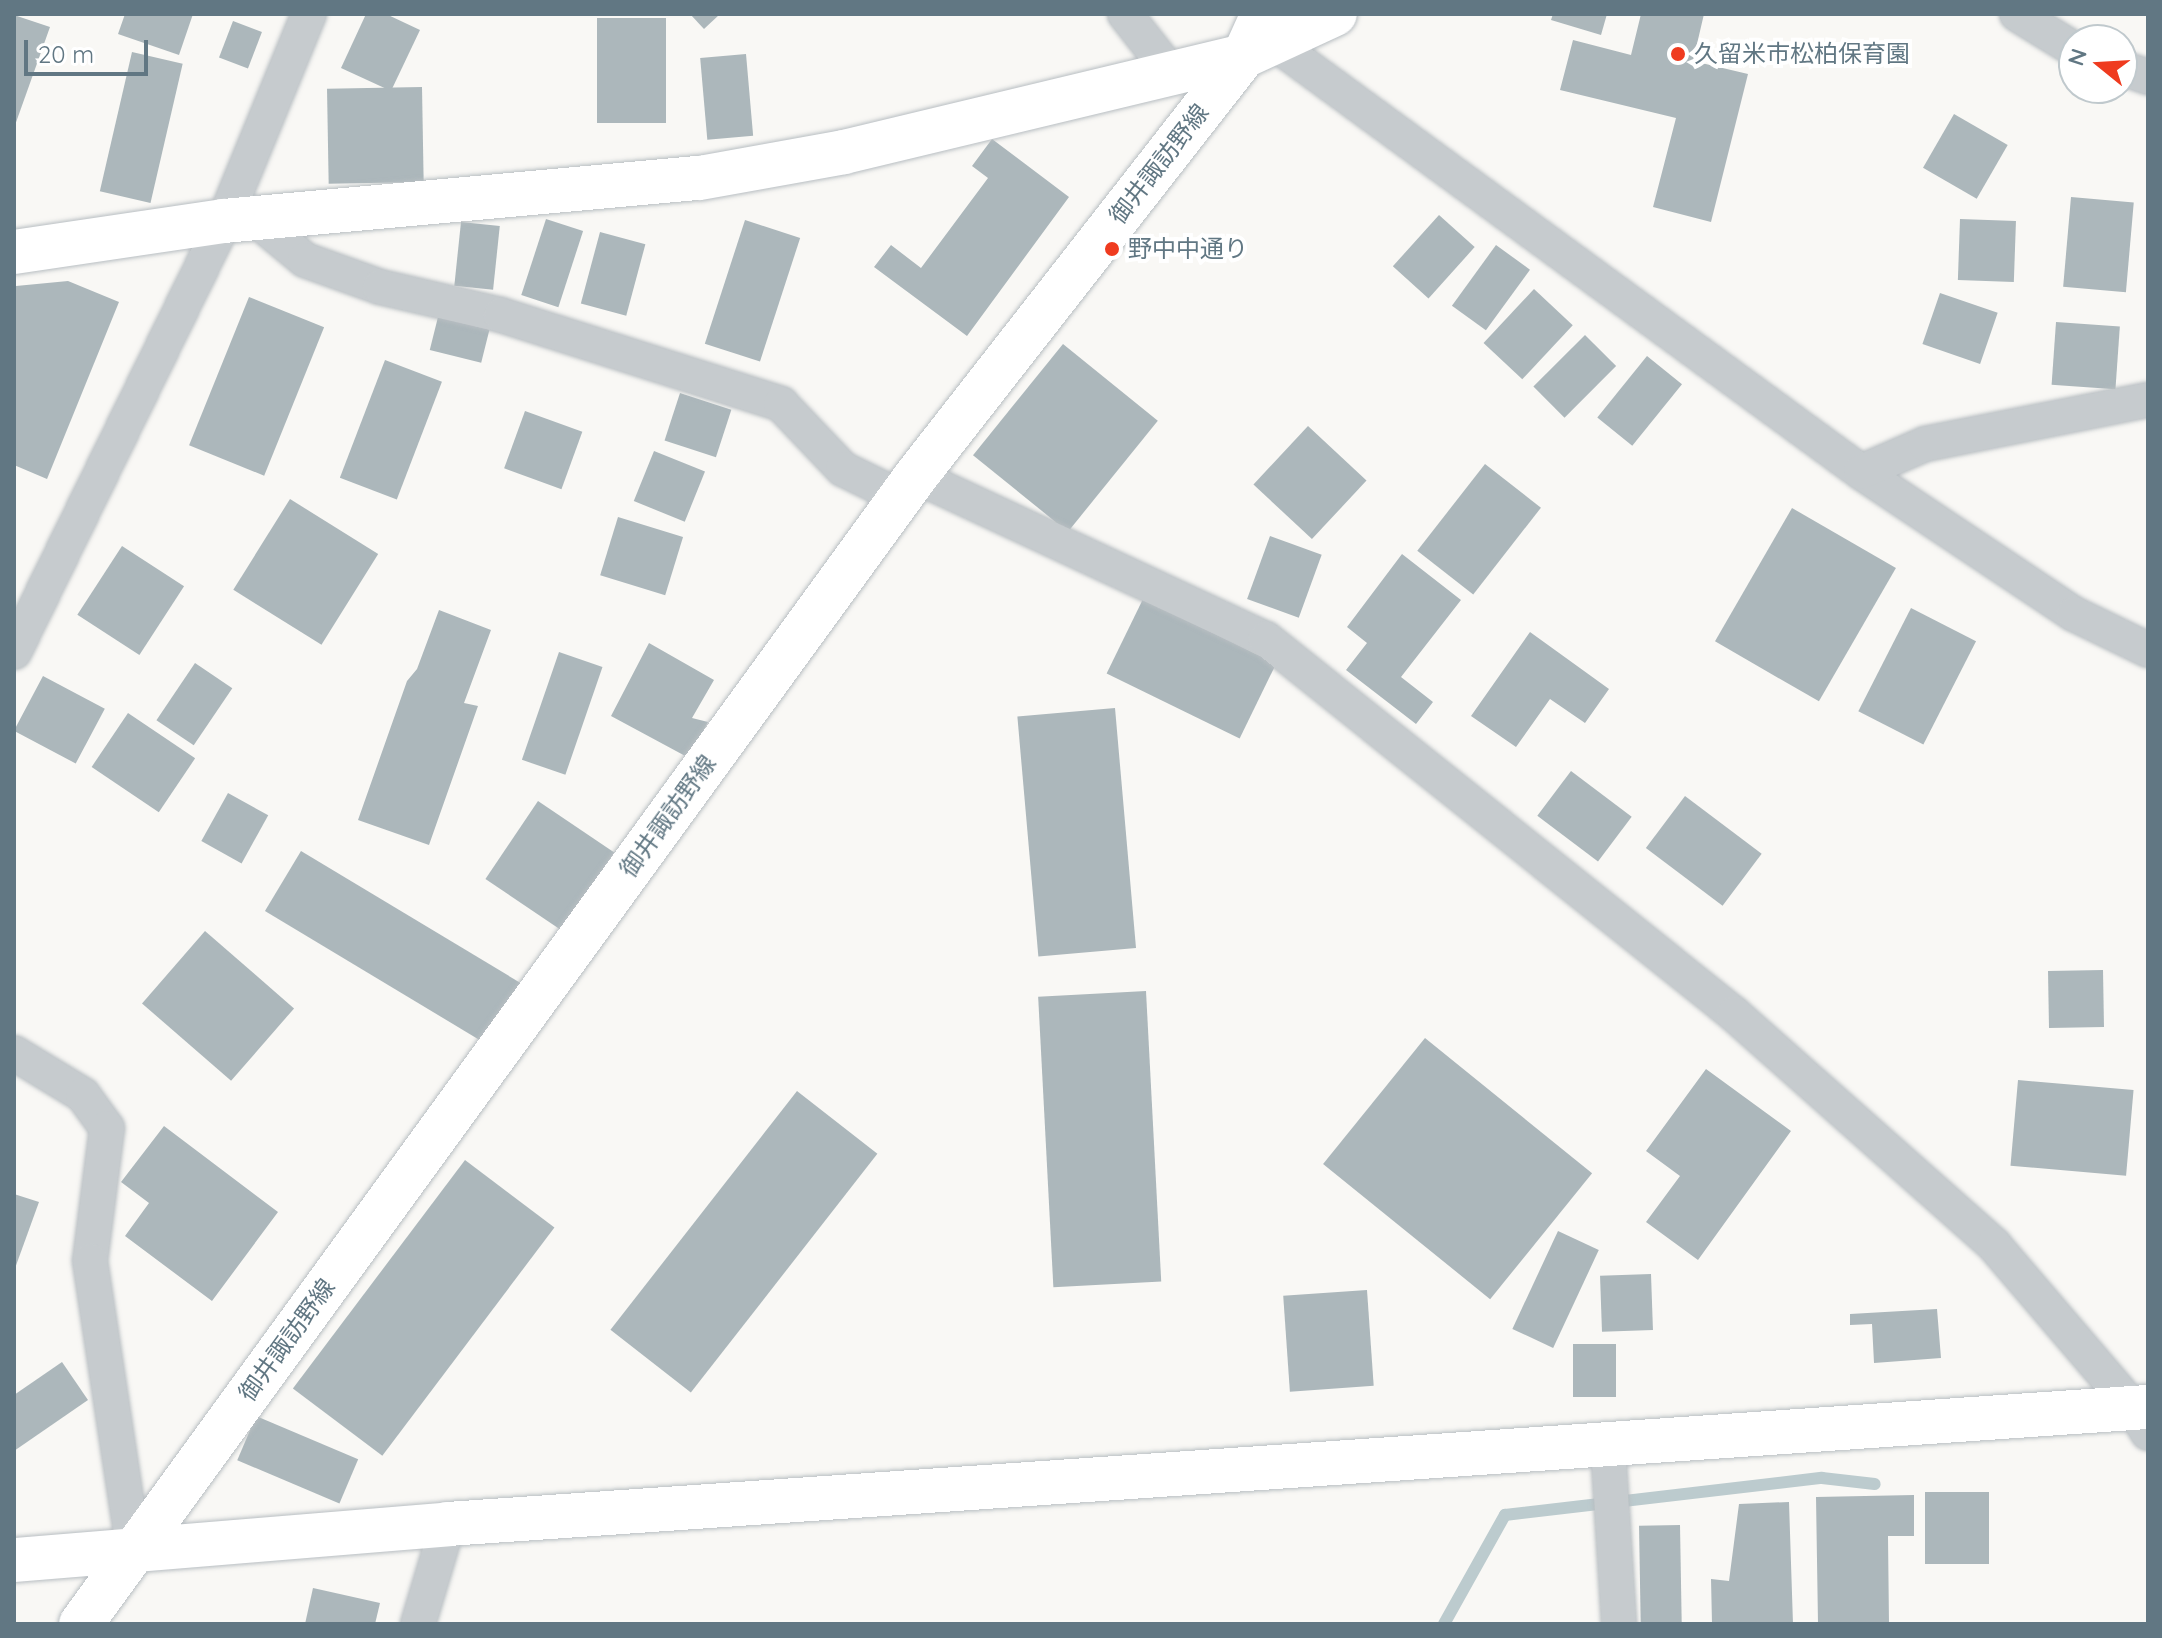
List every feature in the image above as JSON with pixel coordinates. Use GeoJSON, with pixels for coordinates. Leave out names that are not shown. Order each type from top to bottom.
{"type":"FeatureCollection","features":[{"type":"Feature","properties":{"kind":"street"},"geometry":{"type":"LineString","coordinates":[[14,652],[239,220],[309,14]]}},
{"type":"Feature","properties":{"kind":"street"},"geometry":{"type":"LineString","coordinates":[[1125,14],[1172,74]]}},
{"type":"Feature","properties":{"kind":"street"},"geometry":{"type":"LineString","coordinates":[[14,252],[239,220],[700,178],[844,152],[1172,74],[1260,37],[1335,14]]}},
{"type":"Feature","properties":{"kind":"street"},"geometry":{"type":"LineString","coordinates":[[2017,14],[2058,39]]}},
{"type":"Feature","properties":{"kind":"street"},"geometry":{"type":"LineString","coordinates":[[1260,37],[1861,472],[2074,614],[2148,650]]}},
{"type":"Feature","properties":{"kind":"street","name":"御井諏訪野線"},"geometry":{"type":"LineString","coordinates":[[81,1624],[908,486],[1260,37]]}},
{"type":"Feature","properties":{"kind":"street"},"geometry":{"type":"LineString","coordinates":[[239,220],[305,260],[380,287],[501,315],[781,404],[843,469],[908,486],[1266,639],[1734,1014],[1994,1245],[2143,1416]]}},
{"type":"Feature","properties":{"kind":"street"},"geometry":{"type":"LineString","coordinates":[[1861,472],[1925,444],[2148,400]]}},
{"type":"Feature","properties":{"kind":"street"},"geometry":{"type":"LineString","coordinates":[[14,1053],[83,1095],[107,1128],[90,1261],[134,1551]]}},
{"type":"Feature","properties":{"kind":"street"},"geometry":{"type":"LineString","coordinates":[[14,1560],[448,1524],[2143,1416]]}},
{"type":"Feature","properties":{"kind":"street"},"geometry":{"type":"LineString","coordinates":[[1608,1448],[1619,1624]]}},
{"type":"Feature","properties":{"kind":"street"},"geometry":{"type":"LineString","coordinates":[[418,1624],[448,1524]]}},
{"type":"Feature","properties":{"kind":"building"},"geometry":{"type":"Polygon","coordinates":[[[125,14],[193,14],[179,55],[118,34],[125,14]]]}},
{"type":"Feature","properties":{"kind":"building"},"geometry":{"type":"Polygon","coordinates":[[[366,14],[386,14],[420,30],[391,91],[341,68],[366,14]]]}},
{"type":"Feature","properties":{"kind":"building"},"geometry":{"type":"Polygon","coordinates":[[[690,14],[720,14],[704,29],[690,14]]]}},
{"type":"Feature","properties":{"kind":"building"},"geometry":{"type":"Polygon","coordinates":[[[1553,14],[1607,14],[1601,35],[1551,20],[1553,14]]]}},
{"type":"Feature","properties":{"kind":"building"},"geometry":{"type":"Polygon","coordinates":[[[1641,14],[1704,14],[1693,61],[1748,74],[1711,222],[1653,207],[1676,118],[1560,90],[1573,40],[1631,55],[1641,14]]]}},
{"type":"Feature","properties":{"kind":"building"},"geometry":{"type":"Polygon","coordinates":[[[14,15],[50,27],[14,128],[14,15]]]}},
{"type":"Feature","properties":{"kind":"building"},"geometry":{"type":"Polygon","coordinates":[[[597,18],[666,18],[666,123],[597,123],[597,18]]]}},
{"type":"Feature","properties":{"kind":"building"},"geometry":{"type":"Polygon","coordinates":[[[233,21],[262,32],[248,69],[219,57],[233,21]]]}},
{"type":"Feature","properties":{"kind":"building"},"geometry":{"type":"Polygon","coordinates":[[[132,52],[183,64],[150,203],[100,191],[132,52]]]}},
{"type":"Feature","properties":{"kind":"building"},"geometry":{"type":"Polygon","coordinates":[[[746,54],[753,136],[707,140],[700,58],[746,54]]]}},
{"type":"Feature","properties":{"kind":"building"},"geometry":{"type":"Polygon","coordinates":[[[422,87],[424,182],[329,184],[327,89],[422,87]]]}},
{"type":"Feature","properties":{"kind":"building"},"geometry":{"type":"Polygon","coordinates":[[[1954,114],[2008,145],[1977,199],[1923,168],[1954,114]]]}},
{"type":"Feature","properties":{"kind":"building"},"geometry":{"type":"Polygon","coordinates":[[[992,139],[1069,197],[967,336],[874,267],[891,245],[921,268],[988,178],[972,166],[992,139]]]}},
{"type":"Feature","properties":{"kind":"building"},"geometry":{"type":"Polygon","coordinates":[[[2071,197],[2134,202],[2126,292],[2063,287],[2071,197]]]}},
{"type":"Feature","properties":{"kind":"building"},"geometry":{"type":"Polygon","coordinates":[[[1439,215],[1475,247],[1429,298],[1393,266],[1439,215]]]}},
{"type":"Feature","properties":{"kind":"building"},"geometry":{"type":"Polygon","coordinates":[[[546,219],[583,231],[558,307],[521,295],[546,219]]]}},
{"type":"Feature","properties":{"kind":"building"},"geometry":{"type":"Polygon","coordinates":[[[1960,219],[2016,221],[2014,282],[1958,280],[1960,219]]]}},
{"type":"Feature","properties":{"kind":"building"},"geometry":{"type":"Polygon","coordinates":[[[745,220],[800,238],[760,362],[705,344],[745,220]]]}},
{"type":"Feature","properties":{"kind":"building"},"geometry":{"type":"Polygon","coordinates":[[[461,222],[500,226],[493,290],[454,286],[461,222]]]}},
{"type":"Feature","properties":{"kind":"building"},"geometry":{"type":"Polygon","coordinates":[[[600,232],[645,244],[626,316],[581,303],[600,232]]]}},
{"type":"Feature","properties":{"kind":"building"},"geometry":{"type":"Polygon","coordinates":[[[1496,245],[1530,270],[1486,330],[1452,306],[1496,245]]]}},
{"type":"Feature","properties":{"kind":"building"},"geometry":{"type":"Polygon","coordinates":[[[68,281],[119,302],[47,479],[14,465],[14,291],[16,286],[68,281]]]}},
{"type":"Feature","properties":{"kind":"building"},"geometry":{"type":"Polygon","coordinates":[[[1534,289],[1573,325],[1522,379],[1484,343],[1534,289]]]}},
{"type":"Feature","properties":{"kind":"building"},"geometry":{"type":"Polygon","coordinates":[[[1940,293],[1998,313],[1980,364],[1922,344],[1940,293]]]}},
{"type":"Feature","properties":{"kind":"building"},"geometry":{"type":"Polygon","coordinates":[[[249,297],[324,327],[264,476],[189,445],[249,297]]]}},
{"type":"Feature","properties":{"kind":"building"},"geometry":{"type":"Polygon","coordinates":[[[438,317],[489,330],[481,363],[430,350],[438,317]]]}},
{"type":"Feature","properties":{"kind":"building"},"geometry":{"type":"Polygon","coordinates":[[[2056,322],[2120,326],[2115,389],[2052,385],[2056,322]]]}},
{"type":"Feature","properties":{"kind":"building"},"geometry":{"type":"Polygon","coordinates":[[[1585,335],[1616,366],[1564,418],[1533,387],[1585,335]]]}},
{"type":"Feature","properties":{"kind":"building"},"geometry":{"type":"Polygon","coordinates":[[[1063,344],[1158,421],[1068,532],[973,455],[1063,344]]]}},
{"type":"Feature","properties":{"kind":"building"},"geometry":{"type":"Polygon","coordinates":[[[1647,356],[1682,384],[1632,446],[1597,417],[1647,356]]]}},
{"type":"Feature","properties":{"kind":"building"},"geometry":{"type":"Polygon","coordinates":[[[385,360],[442,382],[397,499],[340,478],[385,360]]]}},
{"type":"Feature","properties":{"kind":"building"},"geometry":{"type":"Polygon","coordinates":[[[680,393],[731,410],[716,457],[665,441],[680,393]]]}},
{"type":"Feature","properties":{"kind":"building"},"geometry":{"type":"Polygon","coordinates":[[[525,411],[582,432],[561,489],[504,468],[525,411]]]}},
{"type":"Feature","properties":{"kind":"building"},"geometry":{"type":"Polygon","coordinates":[[[1308,426],[1367,481],[1312,539],[1253,485],[1308,426]]]}},
{"type":"Feature","properties":{"kind":"building"},"geometry":{"type":"Polygon","coordinates":[[[654,451],[705,472],[685,522],[634,501],[654,451]]]}},
{"type":"Feature","properties":{"kind":"building"},"geometry":{"type":"Polygon","coordinates":[[[1485,464],[1541,508],[1473,594],[1417,551],[1485,464]]]}},
{"type":"Feature","properties":{"kind":"building"},"geometry":{"type":"Polygon","coordinates":[[[290,499],[378,554],[321,645],[233,590],[290,499]]]}},
{"type":"Feature","properties":{"kind":"building"},"geometry":{"type":"Polygon","coordinates":[[[1792,508],[1896,568],[1819,701],[1715,641],[1792,508]]]}},
{"type":"Feature","properties":{"kind":"building"},"geometry":{"type":"Polygon","coordinates":[[[618,517],[683,537],[665,595],[600,575],[618,517]]]}},
{"type":"Feature","properties":{"kind":"building"},"geometry":{"type":"Polygon","coordinates":[[[1270,536],[1322,555],[1299,618],[1247,599],[1270,536]]]}},
{"type":"Feature","properties":{"kind":"building"},"geometry":{"type":"Polygon","coordinates":[[[122,546],[184,586],[139,655],[77,615],[122,546]]]}},
{"type":"Feature","properties":{"kind":"building"},"geometry":{"type":"Polygon","coordinates":[[[1402,554],[1461,600],[1401,677],[1433,702],[1416,724],[1346,670],[1367,643],[1347,627],[1402,554]]]}},
{"type":"Feature","properties":{"kind":"building"},"geometry":{"type":"Polygon","coordinates":[[[1143,599],[1276,664],[1240,738],[1107,674],[1143,599]]]}},
{"type":"Feature","properties":{"kind":"building"},"geometry":{"type":"Polygon","coordinates":[[[1911,608],[1976,641],[1923,744],[1858,711],[1911,608]]]}},
{"type":"Feature","properties":{"kind":"building"},"geometry":{"type":"Polygon","coordinates":[[[439,610],[491,630],[464,703],[478,706],[429,845],[358,820],[407,681],[417,669],[439,610]]]}},
{"type":"Feature","properties":{"kind":"building"},"geometry":{"type":"Polygon","coordinates":[[[1530,632],[1609,689],[1585,723],[1550,699],[1516,747],[1471,716],[1530,632]]]}},
{"type":"Feature","properties":{"kind":"building"},"geometry":{"type":"Polygon","coordinates":[[[649,643],[714,680],[692,718],[708,722],[689,758],[611,716],[649,643]]]}},
{"type":"Feature","properties":{"kind":"building"},"geometry":{"type":"Polygon","coordinates":[[[559,652],[602,667],[565,775],[522,760],[559,652]]]}},
{"type":"Feature","properties":{"kind":"building"},"geometry":{"type":"Polygon","coordinates":[[[195,663],[232,688],[194,745],[156,720],[195,663]]]}},
{"type":"Feature","properties":{"kind":"building"},"geometry":{"type":"Polygon","coordinates":[[[43,676],[105,709],[76,764],[14,731],[43,676]]]}},
{"type":"Feature","properties":{"kind":"building"},"geometry":{"type":"Polygon","coordinates":[[[1115,708],[1136,948],[1038,957],[1017,717],[1115,708]]]}},
{"type":"Feature","properties":{"kind":"building"},"geometry":{"type":"Polygon","coordinates":[[[128,713],[195,758],[159,812],[92,767],[128,713]]]}},
{"type":"Feature","properties":{"kind":"building"},"geometry":{"type":"Polygon","coordinates":[[[1571,771],[1632,817],[1598,861],[1537,816],[1571,771]]]}},
{"type":"Feature","properties":{"kind":"building"},"geometry":{"type":"Polygon","coordinates":[[[228,793],[268,815],[242,863],[201,841],[228,793]]]}},
{"type":"Feature","properties":{"kind":"building"},"geometry":{"type":"Polygon","coordinates":[[[1685,796],[1762,854],[1723,906],[1646,848],[1685,796]]]}},
{"type":"Feature","properties":{"kind":"building"},"geometry":{"type":"Polygon","coordinates":[[[538,801],[614,852],[562,930],[485,879],[538,801]]]}},
{"type":"Feature","properties":{"kind":"building"},"geometry":{"type":"Polygon","coordinates":[[[301,851],[525,985],[489,1045],[265,911],[301,851]]]}},
{"type":"Feature","properties":{"kind":"building"},"geometry":{"type":"Polygon","coordinates":[[[205,931],[294,1008],[231,1081],[142,1003],[205,931]]]}},
{"type":"Feature","properties":{"kind":"building"},"geometry":{"type":"Polygon","coordinates":[[[2103,970],[2104,1027],[2049,1028],[2048,971],[2103,970]]]}},
{"type":"Feature","properties":{"kind":"building"},"geometry":{"type":"Polygon","coordinates":[[[1146,991],[1161,1282],[1053,1287],[1038,997],[1146,991]]]}},
{"type":"Feature","properties":{"kind":"building"},"geometry":{"type":"Polygon","coordinates":[[[1425,1038],[1592,1173],[1490,1299],[1323,1164],[1425,1038]]]}},
{"type":"Feature","properties":{"kind":"building"},"geometry":{"type":"Polygon","coordinates":[[[1706,1069],[1791,1131],[1698,1260],[1646,1222],[1680,1176],[1646,1151],[1706,1069]]]}},
{"type":"Feature","properties":{"kind":"building"},"geometry":{"type":"Polygon","coordinates":[[[2018,1080],[2134,1090],[2126,1176],[2011,1166],[2018,1080]]]}},
{"type":"Feature","properties":{"kind":"building"},"geometry":{"type":"Polygon","coordinates":[[[797,1091],[877,1154],[691,1393],[610,1330],[797,1091]]]}},
{"type":"Feature","properties":{"kind":"building"},"geometry":{"type":"Polygon","coordinates":[[[164,1126],[278,1212],[212,1301],[125,1236],[149,1203],[121,1182],[164,1126]]]}},
{"type":"Feature","properties":{"kind":"building"},"geometry":{"type":"Polygon","coordinates":[[[465,1160],[554,1227],[382,1456],[293,1388],[465,1160]]]}},
{"type":"Feature","properties":{"kind":"building"},"geometry":{"type":"Polygon","coordinates":[[[14,1194],[39,1202],[14,1271],[14,1194]]]}},
{"type":"Feature","properties":{"kind":"building"},"geometry":{"type":"Polygon","coordinates":[[[1558,1231],[1599,1250],[1553,1348],[1512,1329],[1558,1231]]]}},
{"type":"Feature","properties":{"kind":"building"},"geometry":{"type":"Polygon","coordinates":[[[1651,1274],[1653,1330],[1602,1332],[1600,1276],[1651,1274]]]}},
{"type":"Feature","properties":{"kind":"building"},"geometry":{"type":"Polygon","coordinates":[[[1367,1290],[1374,1386],[1290,1392],[1283,1296],[1367,1290]]]}},
{"type":"Feature","properties":{"kind":"building"},"geometry":{"type":"Polygon","coordinates":[[[1937,1309],[1941,1358],[1874,1363],[1872,1324],[1850,1325],[1850,1314],[1937,1309]]]}},
{"type":"Feature","properties":{"kind":"building"},"geometry":{"type":"Polygon","coordinates":[[[1573,1344],[1616,1344],[1616,1397],[1573,1397],[1573,1344]]]}},
{"type":"Feature","properties":{"kind":"building"},"geometry":{"type":"Polygon","coordinates":[[[62,1362],[88,1400],[14,1451],[14,1395],[62,1362]]]}},
{"type":"Feature","properties":{"kind":"building"},"geometry":{"type":"Polygon","coordinates":[[[256,1416],[358,1459],[339,1504],[237,1460],[256,1416]]]}},
{"type":"Feature","properties":{"kind":"building"},"geometry":{"type":"Polygon","coordinates":[[[1925,1492],[1989,1492],[1989,1564],[1925,1564],[1925,1492]]]}},
{"type":"Feature","properties":{"kind":"building"},"geometry":{"type":"Polygon","coordinates":[[[1914,1495],[1914,1536],[1888,1536],[1889,1624],[1818,1624],[1816,1497],[1914,1495]]]}},
{"type":"Feature","properties":{"kind":"building"},"geometry":{"type":"Polygon","coordinates":[[[1789,1502],[1793,1624],[1712,1624],[1711,1579],[1729,1581],[1739,1504],[1789,1502]]]}},
{"type":"Feature","properties":{"kind":"building"},"geometry":{"type":"Polygon","coordinates":[[[1680,1525],[1682,1624],[1641,1624],[1639,1526],[1680,1525]]]}},
{"type":"Feature","properties":{"kind":"building"},"geometry":{"type":"Polygon","coordinates":[[[313,1588],[380,1603],[375,1624],[305,1624],[313,1588]]]}},
{"type":"Feature","properties":{"kind":"waterway"},"geometry":{"type":"LineString","coordinates":[[1444,1624],[1505,1515],[1822,1478],[1875,1484]]}},
{"type":"Feature","properties":{"kind":"place","name":"久留米市松柏保育園"},"geometry":{"type":"Point","coordinates":[1678,54]}},
{"type":"Feature","properties":{"kind":"place","name":"野中中通り"},"geometry":{"type":"Point","coordinates":[1112,249]}}]}
